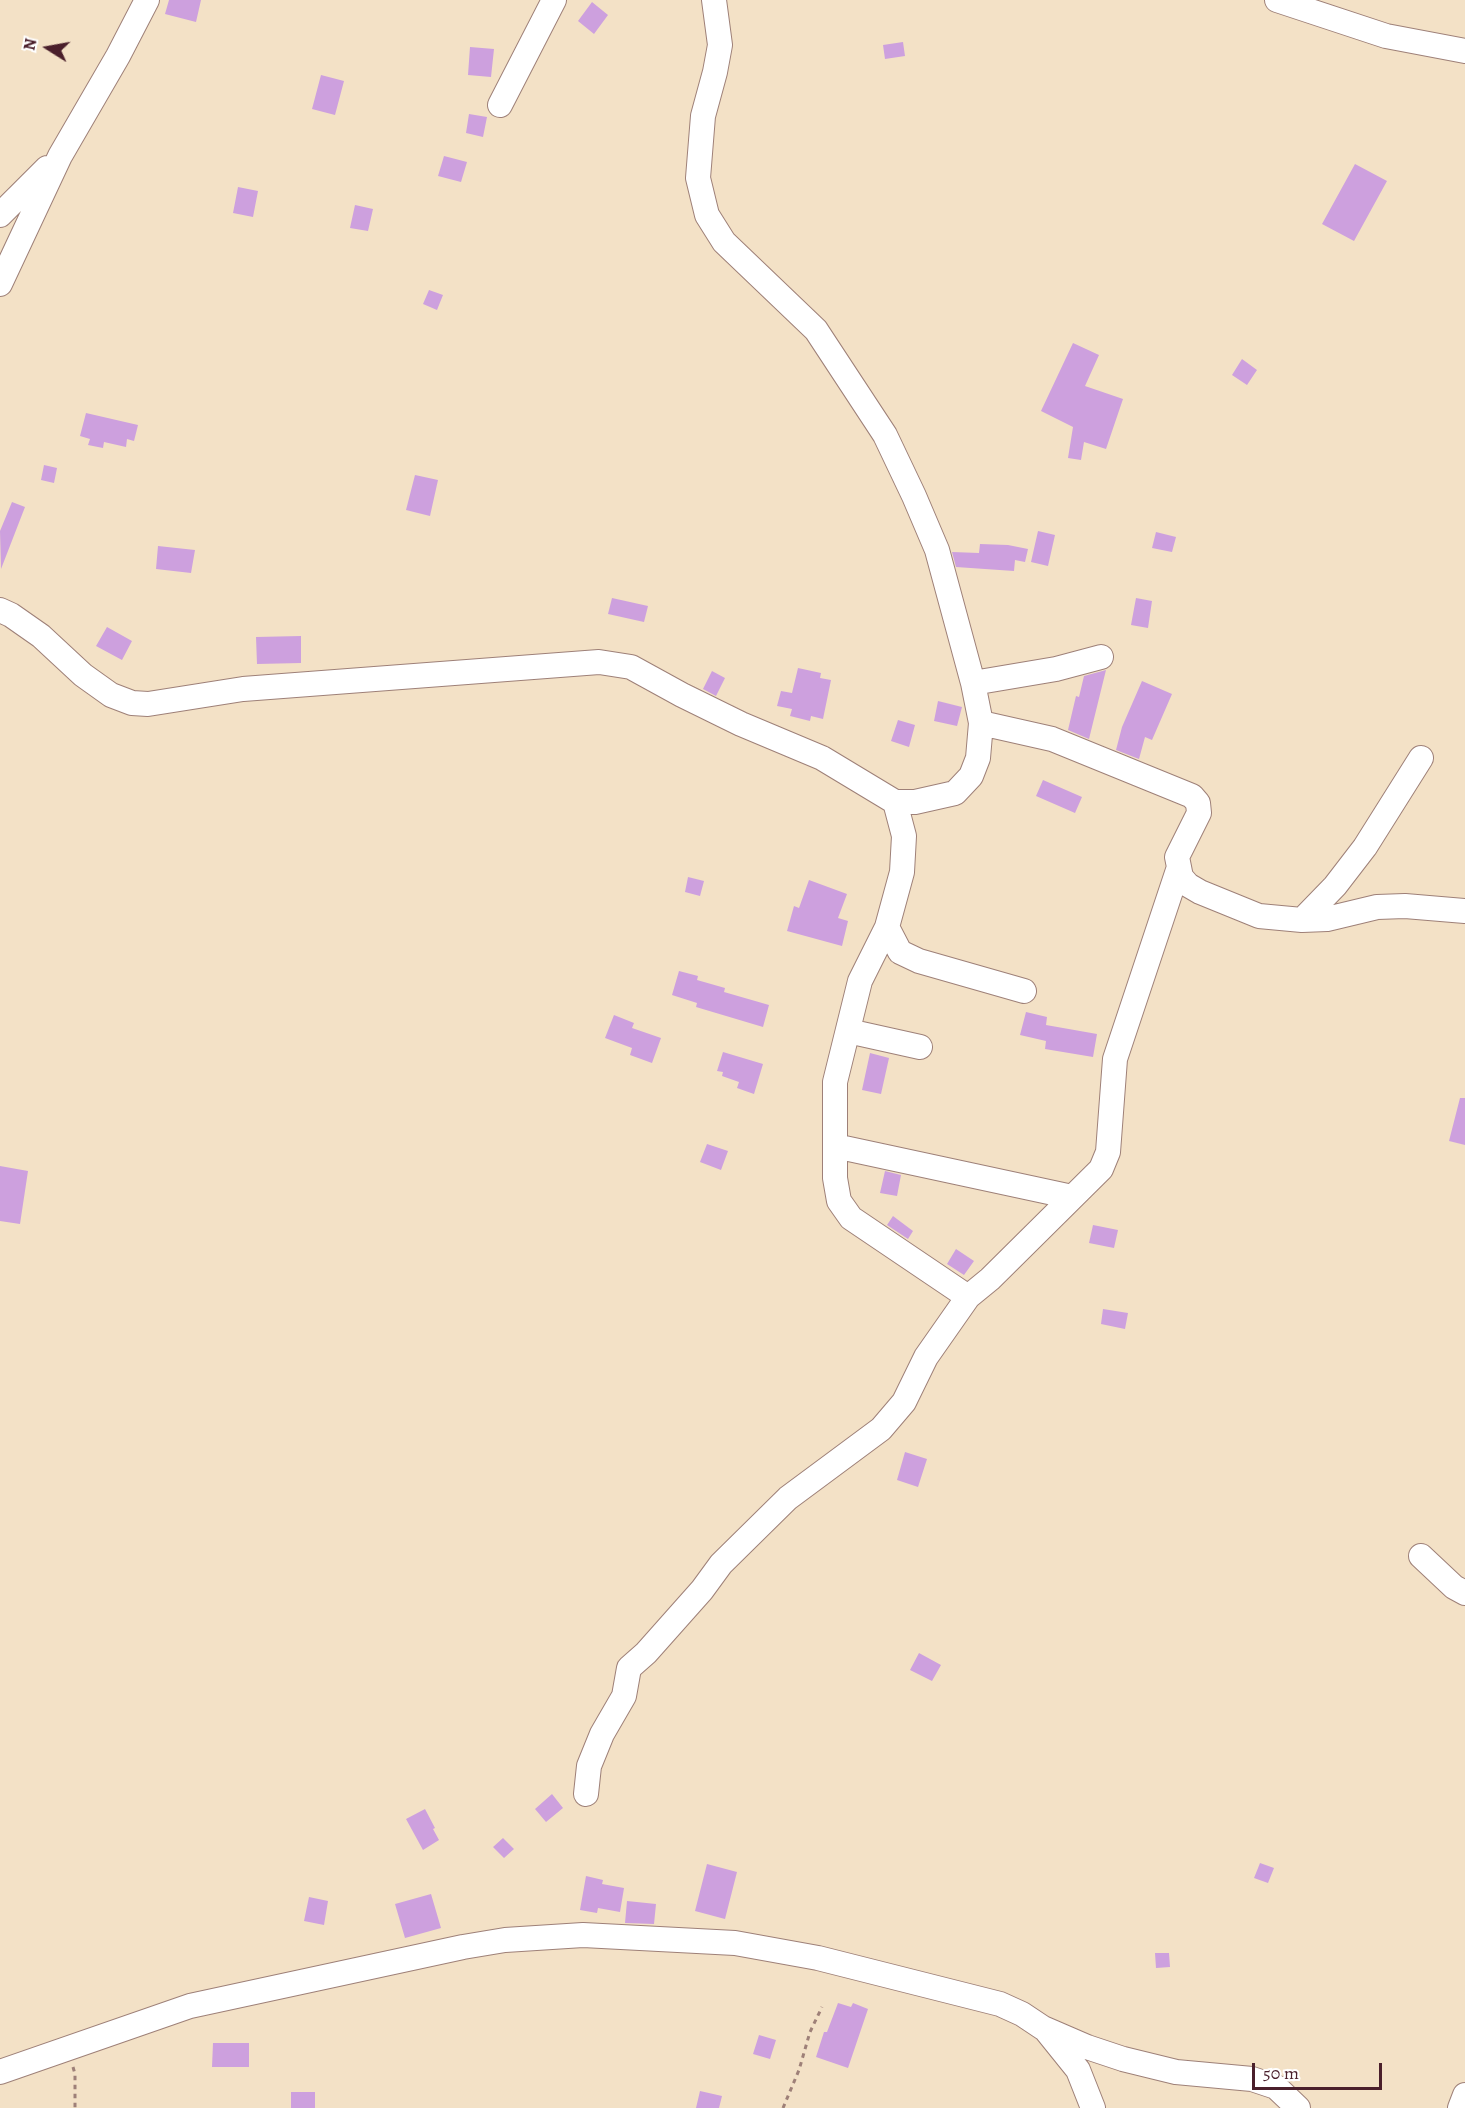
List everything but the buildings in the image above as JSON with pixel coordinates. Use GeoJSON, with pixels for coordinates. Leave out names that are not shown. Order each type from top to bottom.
{"type":"FeatureCollection","features":[{"type":"Feature","properties":{"kind":"street"},"geometry":{"type":"LineString","coordinates":[[0,284],[60,156],[118,56],[147,0]]}},
{"type":"Feature","properties":{"kind":"street"},"geometry":{"type":"LineString","coordinates":[[500,105],[554,0]]}},
{"type":"Feature","properties":{"kind":"street"},"geometry":{"type":"LineString","coordinates":[[0,610],[41,636],[83,675],[111,695],[132,703],[148,704],[243,689],[599,662],[631,667],[741,724],[822,758],[895,802],[936,799],[955,793],[971,776],[978,758],[981,723],[973,683],[937,550],[885,435],[816,330],[724,242],[707,215],[698,178],[703,116],[720,45],[714,0]]}},
{"type":"Feature","properties":{"kind":"street"},"geometry":{"type":"LineString","coordinates":[[1277,0],[1386,36],[1465,51]]}},
{"type":"Feature","properties":{"kind":"street"},"geometry":{"type":"LineString","coordinates":[[0,215],[60,156]]}},
{"type":"Feature","properties":{"kind":"street"},"geometry":{"type":"LineString","coordinates":[[973,683],[1056,669],[1101,657]]}},
{"type":"Feature","properties":{"kind":"street"},"geometry":{"type":"LineString","coordinates":[[586,1794],[589,1766],[602,1734],[624,1696],[629,1668],[646,1653],[702,1590],[721,1564],[788,1498],[881,1429],[904,1402],[926,1357],[968,1297],[990,1279],[1101,1169],[1108,1152],[1115,1059],[1178,870],[1178,856],[1199,813],[1198,803],[1192,796],[1052,739],[981,723]]}},
{"type":"Feature","properties":{"kind":"street"},"geometry":{"type":"LineString","coordinates":[[1302,920],[1335,886],[1365,847],[1421,758]]}},
{"type":"Feature","properties":{"kind":"street"},"geometry":{"type":"LineString","coordinates":[[904,836],[936,799]]}},
{"type":"Feature","properties":{"kind":"street"},"geometry":{"type":"LineString","coordinates":[[895,802],[904,836],[902,872],[887,927],[860,981],[835,1082],[835,1178],[838,1201],[851,1218],[968,1297]]}},
{"type":"Feature","properties":{"kind":"street"},"geometry":{"type":"LineString","coordinates":[[1178,870],[1188,885],[1200,892],[1259,916],[1302,920],[1405,906],[1465,911]]}},
{"type":"Feature","properties":{"kind":"street"},"geometry":{"type":"LineString","coordinates":[[887,927],[900,952],[919,961],[1024,992]]}},
{"type":"Feature","properties":{"kind":"street"},"geometry":{"type":"LineString","coordinates":[[848,1031],[920,1047]]}},
{"type":"Feature","properties":{"kind":"street"},"geometry":{"type":"LineString","coordinates":[[835,1146],[1072,1197]]}},
{"type":"Feature","properties":{"kind":"street"},"geometry":{"type":"LineString","coordinates":[[1421,1556],[1454,1587],[1465,1593]]}},
{"type":"Feature","properties":{"kind":"street"},"geometry":{"type":"LineString","coordinates":[[0,2072],[190,2006],[293,1982],[505,1940],[583,1935],[735,1943],[818,1958],[1000,2004],[1022,2014],[1043,2028],[1098,2051],[1176,2073],[1252,2079],[1276,2087],[1298,2108]]}},
{"type":"Feature","properties":{"kind":"street"},"geometry":{"type":"LineString","coordinates":[[1043,2028],[1078,2070],[1094,2108]]}},
{"type":"Feature","properties":{"kind":"street"},"geometry":{"type":"LineString","coordinates":[[1460,2108],[1465,2095]]}},
{"type":"Feature","properties":{"kind":"path"},"geometry":{"type":"LineString","coordinates":[[783,2108],[799,2070],[810,2032],[822,2007]]}},
{"type":"Feature","properties":{"kind":"path"},"geometry":{"type":"LineString","coordinates":[[59,2050],[71,2062],[75,2074],[75,2108]]}}]}
